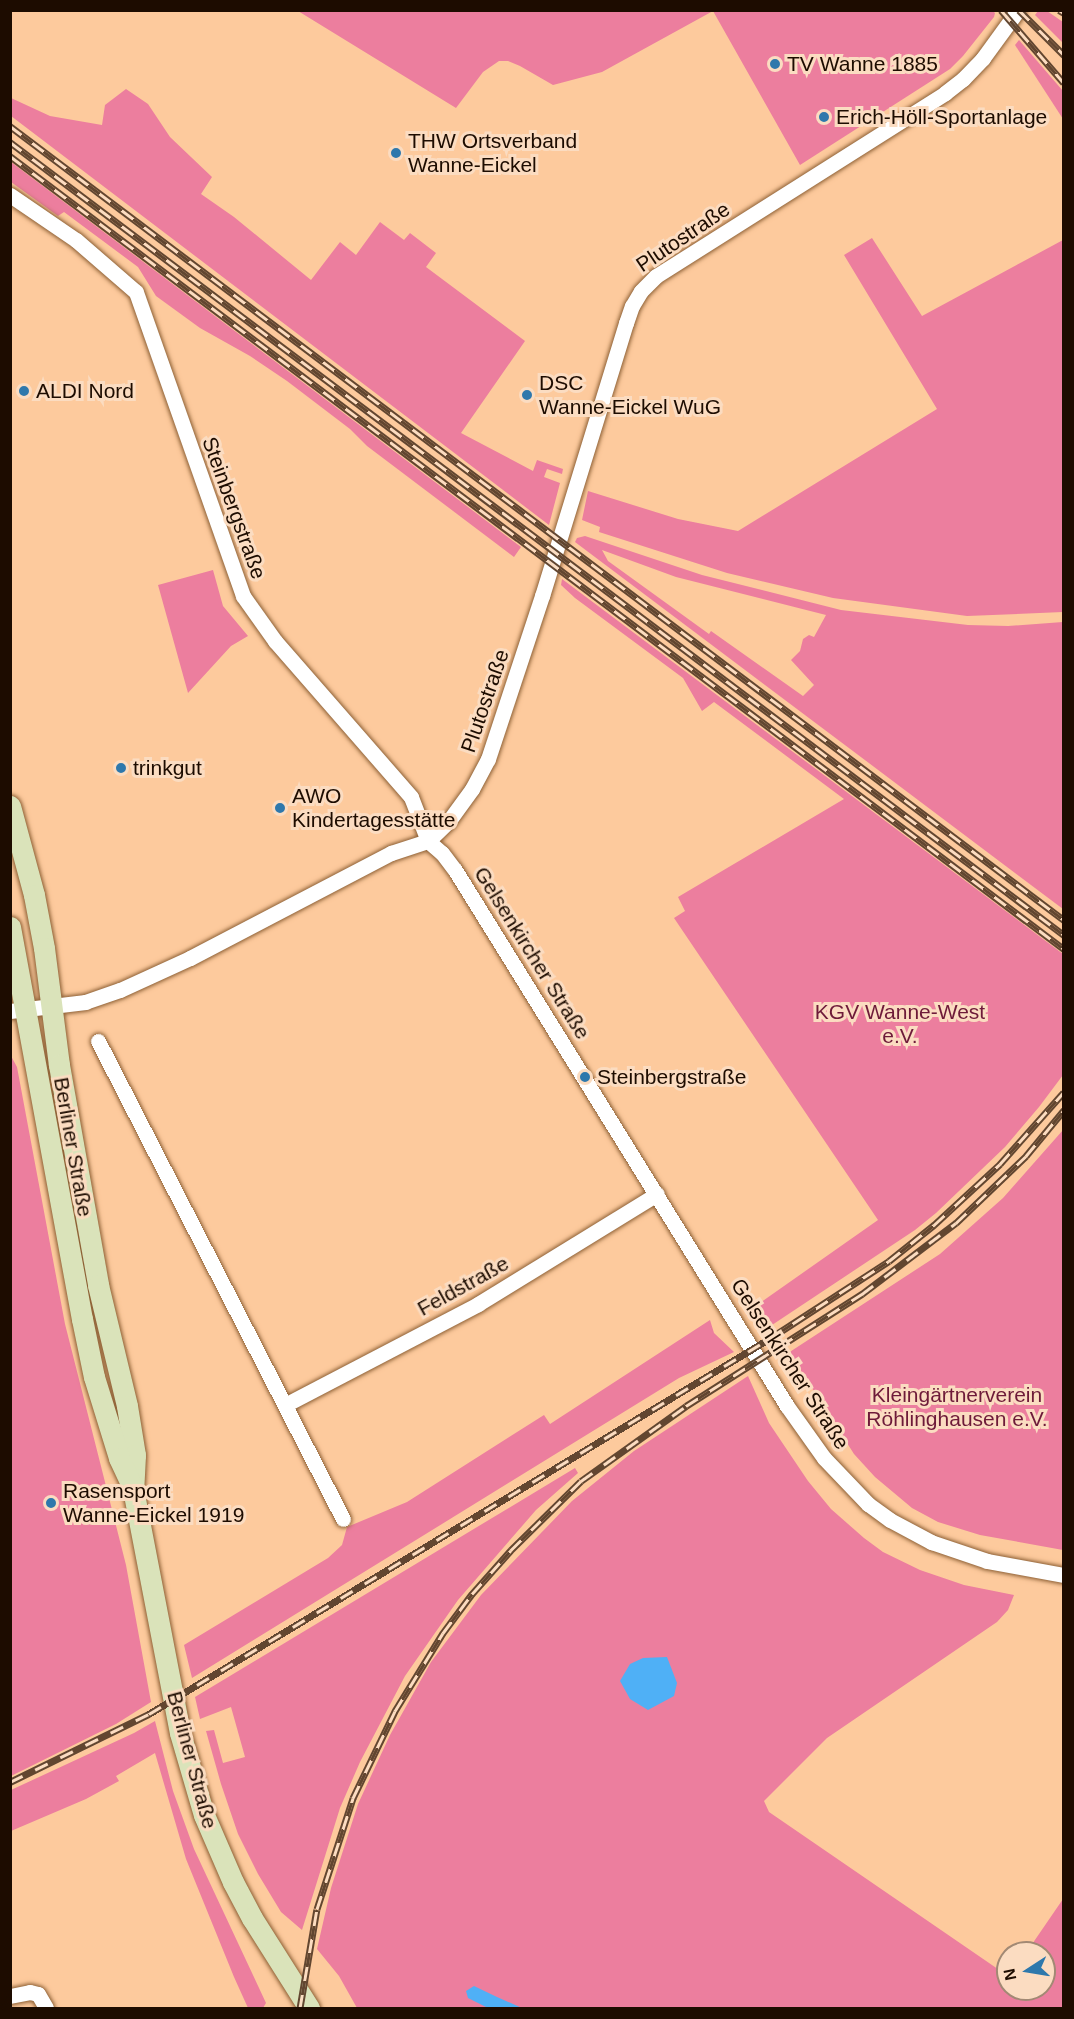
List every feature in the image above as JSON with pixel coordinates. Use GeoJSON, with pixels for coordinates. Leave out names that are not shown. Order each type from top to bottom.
{"type":"FeatureCollection","features":[{"type":"Feature","properties":{"kind":"main road","name":"Berliner Straße"},"geometry":{"type":"LineString","coordinates":[[10,806],[34,895],[61,1081],[98,1285],[127,1406],[135,1455],[133,1489]]}},
{"type":"Feature","properties":{"kind":"main road","name":"Berliner Straße"},"geometry":{"type":"LineString","coordinates":[[10,927],[19,1010],[34,1060],[94,1377],[119,1458],[133,1489],[180,1733],[204,1815],[233,1882],[252,1918],[309,2008]]}},
{"type":"Feature","properties":{"kind":"street","name":"Plutostraße"},"geometry":{"type":"LineString","coordinates":[[428,841],[448,822],[488,759],[542,596],[626,323],[632,306],[642,291],[656,276],[945,93],[963,79],[983,58],[1018,10]]}},
{"type":"Feature","properties":{"kind":"street","name":"Steinbergstraße"},"geometry":{"type":"LineString","coordinates":[[10,195],[76,240],[136,292],[243,596],[290,659],[411,797],[428,841]]}},
{"type":"Feature","properties":{"kind":"street"},"geometry":{"type":"LineString","coordinates":[[19,1010],[85,1002],[120,990],[200,953],[391,853],[428,841]]}},
{"type":"Feature","properties":{"kind":"street","name":"Gelsenkircher Straße"},"geometry":{"type":"LineString","coordinates":[[428,841],[442,853],[455,870],[794,1415],[824,1458],[855,1491],[890,1520],[947,1549],[987,1561],[1064,1575]]}},
{"type":"Feature","properties":{"kind":"street"},"geometry":{"type":"LineString","coordinates":[[98,1041],[342,1519]]}},
{"type":"Feature","properties":{"kind":"street","name":"Feldstraße"},"geometry":{"type":"LineString","coordinates":[[285,1405],[478,1304],[657,1194]]}},
{"type":"Feature","properties":{"kind":"street"},"geometry":{"type":"LineString","coordinates":[[10,1996],[30,1992],[38,1994],[46,2008]]}},
{"type":"Feature","properties":{"kind":"green space"},"geometry":{"type":"Polygon","coordinates":[[[992,10],[995,13],[994,17],[950,69],[800,165],[713,11],[602,72],[553,85],[520,66],[508,61],[499,61],[483,72],[456,108],[298,11],[992,10]]]}},
{"type":"Feature","properties":{"kind":"green space"},"geometry":{"type":"Polygon","coordinates":[[[1038,11],[1047,11],[1063,22],[1063,43],[1035,15],[1038,11]]]}},
{"type":"Feature","properties":{"kind":"green space"},"geometry":{"type":"Polygon","coordinates":[[[1019,40],[1063,91],[1063,119],[1015,45],[1019,40]]]}},
{"type":"Feature","properties":{"kind":"green space"},"geometry":{"type":"Polygon","coordinates":[[[126,89],[148,104],[170,137],[212,177],[201,194],[234,217],[311,280],[340,242],[356,255],[380,222],[404,240],[410,233],[436,253],[426,267],[525,341],[461,433],[533,471],[537,460],[563,469],[562,474],[547,469],[544,477],[560,483],[549,525],[11,116],[11,98],[50,116],[102,125],[105,105],[126,89]]]}},
{"type":"Feature","properties":{"kind":"green space"},"geometry":{"type":"Polygon","coordinates":[[[11,162],[521,547],[514,557],[367,446],[350,429],[287,381],[250,356],[200,328],[156,296],[138,267],[64,212],[58,216],[11,182],[11,162]]]}},
{"type":"Feature","properties":{"kind":"green space"},"geometry":{"type":"Polygon","coordinates":[[[872,238],[922,316],[1063,240],[1063,612],[967,616],[833,598],[727,573],[599,532],[600,527],[582,520],[588,491],[678,519],[738,531],[937,409],[844,255],[872,238]]]}},
{"type":"Feature","properties":{"kind":"green space"},"geometry":{"type":"Polygon","coordinates":[[[585,536],[702,575],[841,610],[968,625],[1008,626],[1063,622],[1063,909],[575,542],[577,538],[585,536]],[[602,550],[608,561],[709,634],[711,631],[803,696],[814,685],[791,660],[800,651],[803,639],[809,635],[814,637],[826,615],[676,577],[602,550]]]}},
{"type":"Feature","properties":{"kind":"green space"},"geometry":{"type":"Polygon","coordinates":[[[213,570],[223,606],[248,636],[231,646],[188,693],[158,585],[213,570]]]}},
{"type":"Feature","properties":{"kind":"green space","name":"KGV Wanne-West e.V."},"geometry":{"type":"Polygon","coordinates":[[[562,579],[1063,954],[1063,1075],[1039,1107],[1005,1147],[936,1213],[915,1230],[766,1329],[757,1305],[878,1220],[674,918],[685,911],[678,897],[844,799],[714,702],[702,711],[683,678],[575,598],[561,585],[562,579]]]}},
{"type":"Feature","properties":{"kind":"green space","name":"Rasensport Wanne-Eickel 1919"},"geometry":{"type":"Polygon","coordinates":[[[11,1056],[17,1067],[65,1324],[126,1565],[151,1702],[116,1724],[11,1776],[11,1056]]]}},
{"type":"Feature","properties":{"kind":"green space","name":"Kleingärtnerverein Röhlinghausen e.V."},"geometry":{"type":"Polygon","coordinates":[[[1063,1130],[1063,1550],[980,1535],[938,1522],[912,1508],[875,1477],[854,1454],[805,1377],[796,1380],[782,1357],[940,1254],[1003,1198],[1063,1130]]]}},
{"type":"Feature","properties":{"kind":"green space"},"geometry":{"type":"Polygon","coordinates":[[[710,1320],[714,1333],[734,1352],[679,1378],[192,1678],[184,1645],[328,1558],[342,1545],[347,1527],[407,1502],[544,1415],[550,1424],[710,1320]]]}},
{"type":"Feature","properties":{"kind":"green space"},"geometry":{"type":"Polygon","coordinates":[[[748,1376],[769,1423],[808,1481],[831,1509],[864,1538],[883,1552],[920,1570],[964,1585],[1014,1595],[1008,1610],[997,1622],[827,1738],[764,1801],[769,1812],[996,1968],[996,2001],[1056,2001],[1056,1941],[1034,1941],[1063,1899],[1063,2008],[357,2008],[339,1976],[317,1949],[331,1888],[358,1804],[390,1735],[431,1662],[481,1595],[572,1501],[634,1451],[748,1376]]]}},
{"type":"Feature","properties":{"kind":"green space"},"geometry":{"type":"Polygon","coordinates":[[[575,1468],[578,1473],[536,1510],[458,1600],[405,1676],[360,1762],[340,1808],[302,1930],[281,1912],[258,1874],[238,1834],[221,1784],[206,1731],[214,1730],[223,1763],[245,1757],[231,1707],[200,1719],[195,1697],[575,1468]]]}},
{"type":"Feature","properties":{"kind":"green space"},"geometry":{"type":"Polygon","coordinates":[[[155,1721],[173,1791],[194,1849],[266,2003],[263,2008],[248,2008],[234,1977],[186,1859],[155,1753],[116,1776],[119,1781],[86,1799],[11,1831],[11,1790],[155,1721]]]}},
{"type":"Feature","properties":{"kind":"water"},"geometry":{"type":"Polygon","coordinates":[[[667,1657],[677,1683],[674,1696],[648,1710],[630,1699],[620,1681],[630,1664],[643,1658],[667,1657]]]}},
{"type":"Feature","properties":{"kind":"water"},"geometry":{"type":"Polygon","coordinates":[[[474,1986],[522,2008],[488,2008],[468,1998],[466,1991],[474,1986]]]}},
{"type":"Feature","properties":{"kind":"railway"},"geometry":{"type":"LineString","coordinates":[[1001,10],[1064,83]]}},
{"type":"Feature","properties":{"kind":"railway"},"geometry":{"type":"LineString","coordinates":[[1019,10],[1064,55]]}},
{"type":"Feature","properties":{"kind":"railway"},"geometry":{"type":"LineString","coordinates":[[1059,10],[1064,13]]}},
{"type":"Feature","properties":{"kind":"railway"},"geometry":{"type":"LineString","coordinates":[[10,126],[1064,920]]}},
{"type":"Feature","properties":{"kind":"railway"},"geometry":{"type":"LineString","coordinates":[[10,142],[1064,935]]}},
{"type":"Feature","properties":{"kind":"railway"},"geometry":{"type":"LineString","coordinates":[[10,156],[1064,949]]}},
{"type":"Feature","properties":{"kind":"railway"},"geometry":{"type":"LineString","coordinates":[[10,1782],[149,1714],[769,1339],[889,1261],[934,1225],[1000,1164],[1064,1092]]}},
{"type":"Feature","properties":{"kind":"railway"},"geometry":{"type":"LineString","coordinates":[[300,2008],[317,1909],[353,1798],[395,1711],[443,1633],[472,1594],[511,1550],[581,1481],[686,1406],[862,1294],[956,1223],[1026,1156],[1064,1110]]}},
{"type":"Feature","properties":{"kind":"place","name":"TV Wanne 1885"},"geometry":{"type":"Point","coordinates":[775,64]}},
{"type":"Feature","properties":{"kind":"place","name":"Erich-Höll-Sportanlage"},"geometry":{"type":"Point","coordinates":[824,117]}},
{"type":"Feature","properties":{"kind":"place","name":"THW Ortsverband Wanne-Eickel"},"geometry":{"type":"Point","coordinates":[396,153]}},
{"type":"Feature","properties":{"kind":"place","name":"ALDI Nord"},"geometry":{"type":"Point","coordinates":[24,391]}},
{"type":"Feature","properties":{"kind":"place","name":"DSC Wanne-Eickel WuG"},"geometry":{"type":"Point","coordinates":[527,395]}},
{"type":"Feature","properties":{"kind":"place","name":"trinkgut"},"geometry":{"type":"Point","coordinates":[121,768]}},
{"type":"Feature","properties":{"kind":"place","name":"AWO Kindertagesstätte"},"geometry":{"type":"Point","coordinates":[280,808]}},
{"type":"Feature","properties":{"kind":"place","name":"Steinbergstraße"},"geometry":{"type":"Point","coordinates":[585,1077]}},
{"type":"Feature","properties":{"kind":"place","name":"Rasensport Wanne-Eickel 1919"},"geometry":{"type":"Point","coordinates":[51,1503]}}]}
